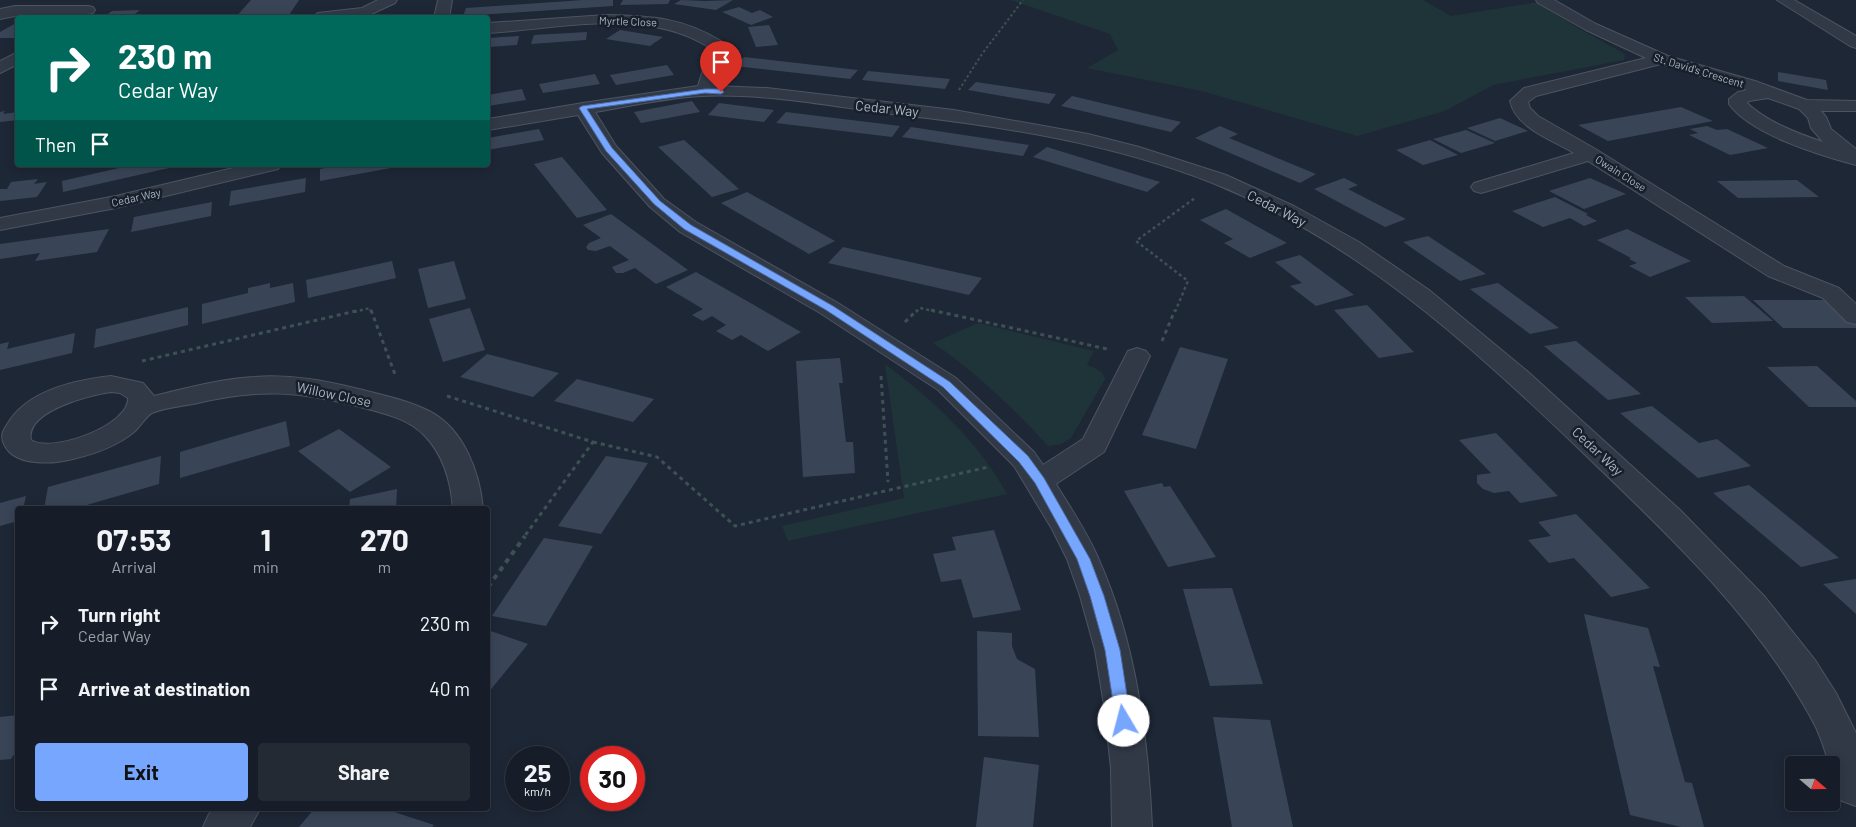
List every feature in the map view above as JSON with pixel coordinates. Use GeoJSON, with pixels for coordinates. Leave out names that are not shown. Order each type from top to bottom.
{"type":"FeatureCollection","features":[{"type":"Feature","properties":{"kind":"street"},"geometry":{"type":"LineString","coordinates":[[342,15],[365,12],[390,0]]}},
{"type":"Feature","properties":{"kind":"street"},"geometry":{"type":"LineString","coordinates":[[442,15],[445,0]]}},
{"type":"Feature","properties":{"kind":"street","name":"St. David's Crescent"},"geometry":{"type":"LineString","coordinates":[[1543,0],[1591,27],[1662,60],[1770,92],[1805,105],[1856,106]]}},
{"type":"Feature","properties":{"kind":"street"},"geometry":{"type":"LineString","coordinates":[[1784,0],[1856,42]]}},
{"type":"Feature","properties":{"kind":"street"},"geometry":{"type":"LineString","coordinates":[[0,14],[15,11],[87,10]]}},
{"type":"Feature","properties":{"kind":"street","name":"Myrtle Close"},"geometry":{"type":"LineString","coordinates":[[490,28],[615,19],[667,23],[689,29],[708,37],[715,44],[716,54],[705,91]]}},
{"type":"Feature","properties":{"kind":"street"},"geometry":{"type":"LineString","coordinates":[[0,68],[15,59]]}},
{"type":"Feature","properties":{"kind":"street","name":"Owain Close"},"geometry":{"type":"LineString","coordinates":[[1662,60],[1530,92],[1519,101],[1521,110],[1531,120],[1590,154],[1776,271],[1831,294],[1856,317]]}},
{"type":"Feature","properties":{"kind":"street","name":"Cedar Way"},"geometry":{"type":"LineString","coordinates":[[490,125],[582,108],[705,91],[764,95],[944,114],[1024,126],[1099,142],[1220,180],[1330,234],[1383,268],[1425,299],[1510,370],[1642,492],[1708,556],[1750,603],[1790,655],[1824,706],[1853,771]]}},
{"type":"Feature","properties":{"kind":"street"},"geometry":{"type":"LineString","coordinates":[[1770,92],[1744,96],[1738,99],[1738,104],[1747,114],[1758,120],[1823,150],[1856,158]]}},
{"type":"Feature","properties":{"kind":"street"},"geometry":{"type":"LineString","coordinates":[[1805,105],[1817,117],[1817,123],[1822,130],[1856,158]]}},
{"type":"Feature","properties":{"kind":"street"},"geometry":{"type":"LineString","coordinates":[[582,108],[608,149],[657,203],[680,221],[829,308],[946,384],[1032,470],[1083,559],[1097,596],[1112,650],[1130,768],[1132,827]]}},
{"type":"Feature","properties":{"kind":"street"},"geometry":{"type":"LineString","coordinates":[[1481,187],[1590,154]]}},
{"type":"Feature","properties":{"kind":"street","name":"Cedar Way"},"geometry":{"type":"LineString","coordinates":[[0,224],[116,202],[263,167]]}},
{"type":"Feature","properties":{"kind":"street"},"geometry":{"type":"LineString","coordinates":[[1032,470],[1094,445],[1137,356]]}},
{"type":"Feature","properties":{"kind":"street"},"geometry":{"type":"LineString","coordinates":[[111,384],[123,384],[139,392],[142,398],[141,407],[134,418],[121,428],[105,438],[85,446],[46,453],[30,452],[20,446],[16,438],[18,428],[39,407],[74,390],[111,384]]}},
{"type":"Feature","properties":{"kind":"street","name":"Willow Close"},"geometry":{"type":"LineString","coordinates":[[141,407],[236,387],[268,384],[315,388],[412,413],[429,425],[446,442],[464,478],[468,506]]}},
{"type":"Feature","properties":{"kind":"street"},"geometry":{"type":"LineString","coordinates":[[223,827],[238,811]]}},
{"type":"Feature","properties":{"kind":"path"},"geometry":{"type":"LineString","coordinates":[[944,114],[982,54],[1023,0]]}},
{"type":"Feature","properties":{"kind":"path"},"geometry":{"type":"LineString","coordinates":[[888,482],[878,340],[905,322],[920,308],[1155,359],[1188,281],[1136,241],[1220,180]]}},
{"type":"Feature","properties":{"kind":"path"},"geometry":{"type":"LineString","coordinates":[[111,384],[115,367],[370,308],[397,381],[387,406]]}},
{"type":"Feature","properties":{"kind":"path"},"geometry":{"type":"LineString","coordinates":[[443,395],[592,442],[657,457],[735,526],[1032,470]]}},
{"type":"Feature","properties":{"kind":"path"},"geometry":{"type":"LineString","coordinates":[[490,584],[592,442]]}},
{"type":"Feature","properties":{"kind":"green space"},"geometry":{"type":"Polygon","coordinates":[[[1011,0],[1423,0],[1451,16],[1538,2],[1578,28],[1625,54],[1624,60],[1493,85],[1445,111],[1357,136],[1202,91],[1087,68],[1118,50],[1110,34],[1011,0]]]}},
{"type":"Feature","properties":{"kind":"green space"},"geometry":{"type":"Polygon","coordinates":[[[978,323],[1094,351],[1087,365],[1100,371],[1105,379],[1071,438],[1061,444],[1048,446],[994,391],[933,343],[978,323]]]}},
{"type":"Feature","properties":{"kind":"green space"},"geometry":{"type":"Polygon","coordinates":[[[885,364],[920,392],[953,423],[983,457],[1007,494],[788,541],[782,526],[904,498],[885,364]]]}},
{"type":"Feature","properties":{"kind":"building"},"geometry":{"type":"Polygon","coordinates":[[[251,0],[299,0],[289,15],[238,15],[251,0]]]}},
{"type":"Feature","properties":{"kind":"building"},"geometry":{"type":"Polygon","coordinates":[[[583,0],[613,0],[613,6],[478,15],[463,15],[466,8],[583,0]]]}},
{"type":"Feature","properties":{"kind":"building"},"geometry":{"type":"Polygon","coordinates":[[[623,0],[670,0],[668,4],[620,5],[623,0]]]}},
{"type":"Feature","properties":{"kind":"building"},"geometry":{"type":"Polygon","coordinates":[[[681,0],[733,0],[716,10],[674,4],[681,0]]]}},
{"type":"Feature","properties":{"kind":"building"},"geometry":{"type":"Polygon","coordinates":[[[739,7],[752,13],[760,10],[773,17],[751,25],[722,12],[739,7]]]}},
{"type":"Feature","properties":{"kind":"building"},"geometry":{"type":"Polygon","coordinates":[[[140,10],[134,15],[106,15],[112,11],[140,10]]]}},
{"type":"Feature","properties":{"kind":"building"},"geometry":{"type":"Polygon","coordinates":[[[15,24],[15,38],[0,38],[0,32],[15,24]]]}},
{"type":"Feature","properties":{"kind":"building"},"geometry":{"type":"Polygon","coordinates":[[[769,25],[778,45],[756,47],[748,27],[769,25]]]}},
{"type":"Feature","properties":{"kind":"building"},"geometry":{"type":"Polygon","coordinates":[[[620,30],[663,37],[650,46],[606,39],[620,30]]]}},
{"type":"Feature","properties":{"kind":"building"},"geometry":{"type":"Polygon","coordinates":[[[587,32],[586,40],[531,44],[534,35],[587,32]]]}},
{"type":"Feature","properties":{"kind":"building"},"geometry":{"type":"Polygon","coordinates":[[[519,36],[517,45],[490,47],[490,38],[519,36]]]}},
{"type":"Feature","properties":{"kind":"building"},"geometry":{"type":"Polygon","coordinates":[[[744,57],[858,70],[850,79],[735,66],[744,57]]]}},
{"type":"Feature","properties":{"kind":"building"},"geometry":{"type":"Polygon","coordinates":[[[667,65],[674,75],[616,85],[610,75],[667,65]]]}},
{"type":"Feature","properties":{"kind":"building"},"geometry":{"type":"Polygon","coordinates":[[[868,71],[950,79],[945,89],[862,80],[868,71]]]}},
{"type":"Feature","properties":{"kind":"building"},"geometry":{"type":"Polygon","coordinates":[[[1778,72],[1826,80],[1828,90],[1778,81],[1778,72]]]}},
{"type":"Feature","properties":{"kind":"building"},"geometry":{"type":"Polygon","coordinates":[[[595,74],[600,84],[543,93],[539,84],[595,74]]]}},
{"type":"Feature","properties":{"kind":"building"},"geometry":{"type":"Polygon","coordinates":[[[976,82],[1056,94],[1049,104],[968,90],[976,82]]]}},
{"type":"Feature","properties":{"kind":"building"},"geometry":{"type":"Polygon","coordinates":[[[522,89],[526,100],[490,106],[490,95],[522,89]]]}},
{"type":"Feature","properties":{"kind":"building"},"geometry":{"type":"Polygon","coordinates":[[[1072,96],[1181,122],[1171,132],[1061,106],[1072,96]]]}},
{"type":"Feature","properties":{"kind":"building"},"geometry":{"type":"Polygon","coordinates":[[[692,101],[700,112],[641,123],[634,112],[692,101]]]}},
{"type":"Feature","properties":{"kind":"building"},"geometry":{"type":"Polygon","coordinates":[[[719,103],[774,110],[764,122],[708,115],[719,103]]]}},
{"type":"Feature","properties":{"kind":"building"},"geometry":{"type":"Polygon","coordinates":[[[1681,107],[1713,121],[1608,141],[1578,125],[1681,107]]]}},
{"type":"Feature","properties":{"kind":"building"},"geometry":{"type":"Polygon","coordinates":[[[5,111],[3,114],[15,112],[15,120],[0,122],[0,112],[5,111]]]}},
{"type":"Feature","properties":{"kind":"building"},"geometry":{"type":"Polygon","coordinates":[[[786,112],[900,126],[892,137],[776,123],[786,112]]]}},
{"type":"Feature","properties":{"kind":"building"},"geometry":{"type":"Polygon","coordinates":[[[1500,118],[1528,131],[1495,141],[1467,128],[1500,118]]]}},
{"type":"Feature","properties":{"kind":"building"},"geometry":{"type":"Polygon","coordinates":[[[1220,126],[1238,134],[1229,138],[1316,174],[1300,183],[1195,138],[1220,126]]]}},
{"type":"Feature","properties":{"kind":"building"},"geometry":{"type":"Polygon","coordinates":[[[1707,126],[1717,130],[1727,129],[1768,148],[1730,155],[1689,135],[1698,133],[1690,129],[1707,126]]]}},
{"type":"Feature","properties":{"kind":"building"},"geometry":{"type":"Polygon","coordinates":[[[911,127],[1029,145],[1023,156],[902,137],[911,127]]]}},
{"type":"Feature","properties":{"kind":"building"},"geometry":{"type":"Polygon","coordinates":[[[539,129],[544,140],[490,150],[490,138],[539,129]]]}},
{"type":"Feature","properties":{"kind":"building"},"geometry":{"type":"Polygon","coordinates":[[[1466,130],[1495,143],[1461,153],[1433,139],[1466,130]]]}},
{"type":"Feature","properties":{"kind":"building"},"geometry":{"type":"Polygon","coordinates":[[[684,140],[739,189],[712,197],[658,147],[684,140]]]}},
{"type":"Feature","properties":{"kind":"building"},"geometry":{"type":"Polygon","coordinates":[[[1430,140],[1458,155],[1423,165],[1396,150],[1430,140]]]}},
{"type":"Feature","properties":{"kind":"building"},"geometry":{"type":"Polygon","coordinates":[[[1047,147],[1160,182],[1147,192],[1033,157],[1047,147]]]}},
{"type":"Feature","properties":{"kind":"building"},"geometry":{"type":"Polygon","coordinates":[[[562,157],[607,210],[577,218],[534,164],[562,157]]]}},
{"type":"Feature","properties":{"kind":"building"},"geometry":{"type":"Polygon","coordinates":[[[123,167],[174,167],[63,192],[62,181],[123,167]]]}},
{"type":"Feature","properties":{"kind":"building"},"geometry":{"type":"Polygon","coordinates":[[[330,167],[397,167],[320,181],[320,169],[330,167]]]}},
{"type":"Feature","properties":{"kind":"building"},"geometry":{"type":"Polygon","coordinates":[[[306,178],[305,192],[229,206],[231,191],[306,178]]]}},
{"type":"Feature","properties":{"kind":"building"},"geometry":{"type":"Polygon","coordinates":[[[1344,178],[1358,185],[1348,189],[1406,219],[1385,227],[1314,189],[1344,178]]]}},
{"type":"Feature","properties":{"kind":"building"},"geometry":{"type":"Polygon","coordinates":[[[1590,178],[1626,194],[1584,209],[1549,191],[1590,178]]]}},
{"type":"Feature","properties":{"kind":"building"},"geometry":{"type":"Polygon","coordinates":[[[38,179],[34,184],[47,182],[37,197],[0,201],[0,189],[7,189],[11,182],[38,179]]]}},
{"type":"Feature","properties":{"kind":"building"},"geometry":{"type":"Polygon","coordinates":[[[1797,180],[1819,197],[1738,198],[1717,181],[1797,180]]]}},
{"type":"Feature","properties":{"kind":"building"},"geometry":{"type":"Polygon","coordinates":[[[747,192],[835,241],[809,254],[721,203],[747,192]]]}},
{"type":"Feature","properties":{"kind":"building"},"geometry":{"type":"Polygon","coordinates":[[[1555,197],[1588,214],[1586,215],[1597,221],[1584,226],[1570,218],[1543,227],[1512,211],[1555,197]]]}},
{"type":"Feature","properties":{"kind":"building"},"geometry":{"type":"Polygon","coordinates":[[[212,202],[211,216],[131,232],[134,217],[212,202]]]}},
{"type":"Feature","properties":{"kind":"building"},"geometry":{"type":"Polygon","coordinates":[[[1226,209],[1287,243],[1250,258],[1224,243],[1233,239],[1200,220],[1226,209]]]}},
{"type":"Feature","properties":{"kind":"building"},"geometry":{"type":"Polygon","coordinates":[[[611,214],[688,270],[656,284],[635,268],[623,273],[616,273],[612,267],[629,260],[610,246],[596,251],[588,250],[586,247],[589,243],[601,238],[583,225],[611,214]]]}},
{"type":"Feature","properties":{"kind":"building"},"geometry":{"type":"Polygon","coordinates":[[[109,229],[97,252],[35,261],[40,253],[0,259],[0,244],[109,229]]]}},
{"type":"Feature","properties":{"kind":"building"},"geometry":{"type":"Polygon","coordinates":[[[1627,229],[1691,261],[1650,277],[1629,266],[1637,263],[1629,259],[1631,258],[1597,240],[1627,229]]]}},
{"type":"Feature","properties":{"kind":"building"},"geometry":{"type":"Polygon","coordinates":[[[1428,236],[1486,274],[1460,281],[1403,242],[1428,236]]]}},
{"type":"Feature","properties":{"kind":"building"},"geometry":{"type":"Polygon","coordinates":[[[843,247],[982,278],[969,295],[828,263],[843,247]]]}},
{"type":"Feature","properties":{"kind":"building"},"geometry":{"type":"Polygon","coordinates":[[[1300,255],[1354,295],[1316,306],[1290,286],[1302,283],[1275,262],[1300,255]]]}},
{"type":"Feature","properties":{"kind":"building"},"geometry":{"type":"Polygon","coordinates":[[[392,261],[396,278],[308,298],[306,280],[392,261]]]}},
{"type":"Feature","properties":{"kind":"building"},"geometry":{"type":"Polygon","coordinates":[[[454,261],[466,299],[428,308],[418,269],[454,261]]]}},
{"type":"Feature","properties":{"kind":"building"},"geometry":{"type":"Polygon","coordinates":[[[696,272],[801,332],[768,351],[741,335],[732,340],[716,331],[726,325],[712,316],[703,321],[692,315],[703,309],[666,287],[696,272]]]}},
{"type":"Feature","properties":{"kind":"building"},"geometry":{"type":"Polygon","coordinates":[[[270,283],[270,288],[293,283],[295,302],[202,324],[202,304],[248,293],[248,288],[270,283]]]}},
{"type":"Feature","properties":{"kind":"building"},"geometry":{"type":"Polygon","coordinates":[[[1498,283],[1559,328],[1530,334],[1470,289],[1498,283]]]}},
{"type":"Feature","properties":{"kind":"building"},"geometry":{"type":"Polygon","coordinates":[[[1744,296],[1773,321],[1712,323],[1685,297],[1744,296]]]}},
{"type":"Feature","properties":{"kind":"building"},"geometry":{"type":"Polygon","coordinates":[[[1753,300],[1827,300],[1856,325],[1856,328],[1783,328],[1753,300]]]}},
{"type":"Feature","properties":{"kind":"building"},"geometry":{"type":"Polygon","coordinates":[[[1367,305],[1414,352],[1379,358],[1334,310],[1367,305]]]}},
{"type":"Feature","properties":{"kind":"building"},"geometry":{"type":"Polygon","coordinates":[[[188,307],[188,325],[94,348],[96,329],[188,307]]]}},
{"type":"Feature","properties":{"kind":"building"},"geometry":{"type":"Polygon","coordinates":[[[470,308],[485,350],[443,362],[429,319],[470,308]]]}},
{"type":"Feature","properties":{"kind":"building"},"geometry":{"type":"Polygon","coordinates":[[[75,333],[72,353],[0,370],[0,344],[9,342],[7,349],[75,333]]]}},
{"type":"Feature","properties":{"kind":"building"},"geometry":{"type":"Polygon","coordinates":[[[1576,341],[1641,394],[1608,400],[1544,346],[1576,341]]]}},
{"type":"Feature","properties":{"kind":"building"},"geometry":{"type":"Polygon","coordinates":[[[1180,347],[1228,359],[1196,449],[1142,435],[1180,347]]]}},
{"type":"Feature","properties":{"kind":"building"},"geometry":{"type":"Polygon","coordinates":[[[487,354],[559,373],[533,397],[460,377],[487,354]]]}},
{"type":"Feature","properties":{"kind":"building"},"geometry":{"type":"Polygon","coordinates":[[[840,358],[843,383],[839,383],[846,442],[853,442],[855,473],[803,477],[796,361],[840,358]]]}},
{"type":"Feature","properties":{"kind":"building"},"geometry":{"type":"Polygon","coordinates":[[[1817,366],[1856,401],[1856,407],[1809,407],[1767,367],[1817,366]]]}},
{"type":"Feature","properties":{"kind":"building"},"geometry":{"type":"Polygon","coordinates":[[[577,379],[654,399],[633,422],[554,401],[577,379]]]}},
{"type":"Feature","properties":{"kind":"building"},"geometry":{"type":"Polygon","coordinates":[[[1652,406],[1699,443],[1717,439],[1751,466],[1698,478],[1620,413],[1652,406]]]}},
{"type":"Feature","properties":{"kind":"building"},"geometry":{"type":"Polygon","coordinates":[[[286,421],[290,446],[180,478],[180,452],[286,421]]]}},
{"type":"Feature","properties":{"kind":"building"},"geometry":{"type":"Polygon","coordinates":[[[339,429],[391,467],[350,492],[298,451],[339,429]]]}},
{"type":"Feature","properties":{"kind":"building"},"geometry":{"type":"Polygon","coordinates":[[[1496,433],[1558,496],[1520,503],[1509,491],[1494,493],[1483,489],[1477,483],[1477,475],[1491,473],[1459,440],[1496,433]]]}},
{"type":"Feature","properties":{"kind":"building"},"geometry":{"type":"Polygon","coordinates":[[[161,456],[159,484],[83,506],[45,506],[48,487],[161,456]]]}},
{"type":"Feature","properties":{"kind":"building"},"geometry":{"type":"Polygon","coordinates":[[[606,456],[648,463],[601,534],[558,526],[606,456]]]}},
{"type":"Feature","properties":{"kind":"building"},"geometry":{"type":"Polygon","coordinates":[[[1162,483],[1164,487],[1170,486],[1216,557],[1168,567],[1124,491],[1162,483]]]}},
{"type":"Feature","properties":{"kind":"building"},"geometry":{"type":"Polygon","coordinates":[[[1749,485],[1839,558],[1801,567],[1713,493],[1749,485]]]}},
{"type":"Feature","properties":{"kind":"building"},"geometry":{"type":"Polygon","coordinates":[[[397,489],[396,506],[349,506],[350,499],[397,489]]]}},
{"type":"Feature","properties":{"kind":"building"},"geometry":{"type":"Polygon","coordinates":[[[26,496],[24,506],[15,506],[15,522],[0,526],[0,503],[26,496]]]}},
{"type":"Feature","properties":{"kind":"building"},"geometry":{"type":"Polygon","coordinates":[[[1576,514],[1650,588],[1611,597],[1574,558],[1549,563],[1528,540],[1551,536],[1538,522],[1576,514]]]}},
{"type":"Feature","properties":{"kind":"building"},"geometry":{"type":"Polygon","coordinates":[[[994,530],[1021,610],[973,618],[961,579],[941,582],[933,554],[956,550],[952,537],[994,530]]]}},
{"type":"Feature","properties":{"kind":"building"},"geometry":{"type":"Polygon","coordinates":[[[544,538],[593,546],[546,626],[492,616],[544,538]]]}},
{"type":"Feature","properties":{"kind":"building"},"geometry":{"type":"Polygon","coordinates":[[[1856,579],[1856,614],[1823,584],[1856,579]]]}},
{"type":"Feature","properties":{"kind":"building"},"geometry":{"type":"Polygon","coordinates":[[[1232,588],[1263,684],[1210,686],[1183,589],[1232,588]]]}},
{"type":"Feature","properties":{"kind":"building"},"geometry":{"type":"Polygon","coordinates":[[[1584,614],[1648,628],[1660,667],[1653,666],[1685,782],[1692,783],[1704,827],[1681,827],[1630,815],[1584,614]]]}},
{"type":"Feature","properties":{"kind":"building"},"geometry":{"type":"Polygon","coordinates":[[[490,631],[528,644],[490,691],[490,631]]]}},
{"type":"Feature","properties":{"kind":"building"},"geometry":{"type":"Polygon","coordinates":[[[977,631],[1012,633],[1012,646],[1017,659],[1035,669],[1039,737],[978,736],[977,631]]]}},
{"type":"Feature","properties":{"kind":"building"},"geometry":{"type":"Polygon","coordinates":[[[15,715],[15,753],[11,759],[0,760],[0,717],[15,715]]]}},
{"type":"Feature","properties":{"kind":"building"},"geometry":{"type":"Polygon","coordinates":[[[1213,717],[1270,720],[1293,827],[1232,827],[1213,717]]]}},
{"type":"Feature","properties":{"kind":"building"},"geometry":{"type":"Polygon","coordinates":[[[984,757],[1039,765],[1033,827],[976,827],[984,757]]]}},
{"type":"Feature","properties":{"kind":"building"},"geometry":{"type":"Polygon","coordinates":[[[312,811],[391,811],[434,825],[432,827],[299,827],[312,811]]]}},
{"type":"Feature","properties":{"kind":"route"},"geometry":{"type":"LineString","coordinates":[[721,92],[705,91],[582,108],[608,149],[657,203],[688,227],[829,308],[946,384],[1024,459],[1040,481],[1083,559],[1097,596],[1112,650],[1124,721]]}}]}
